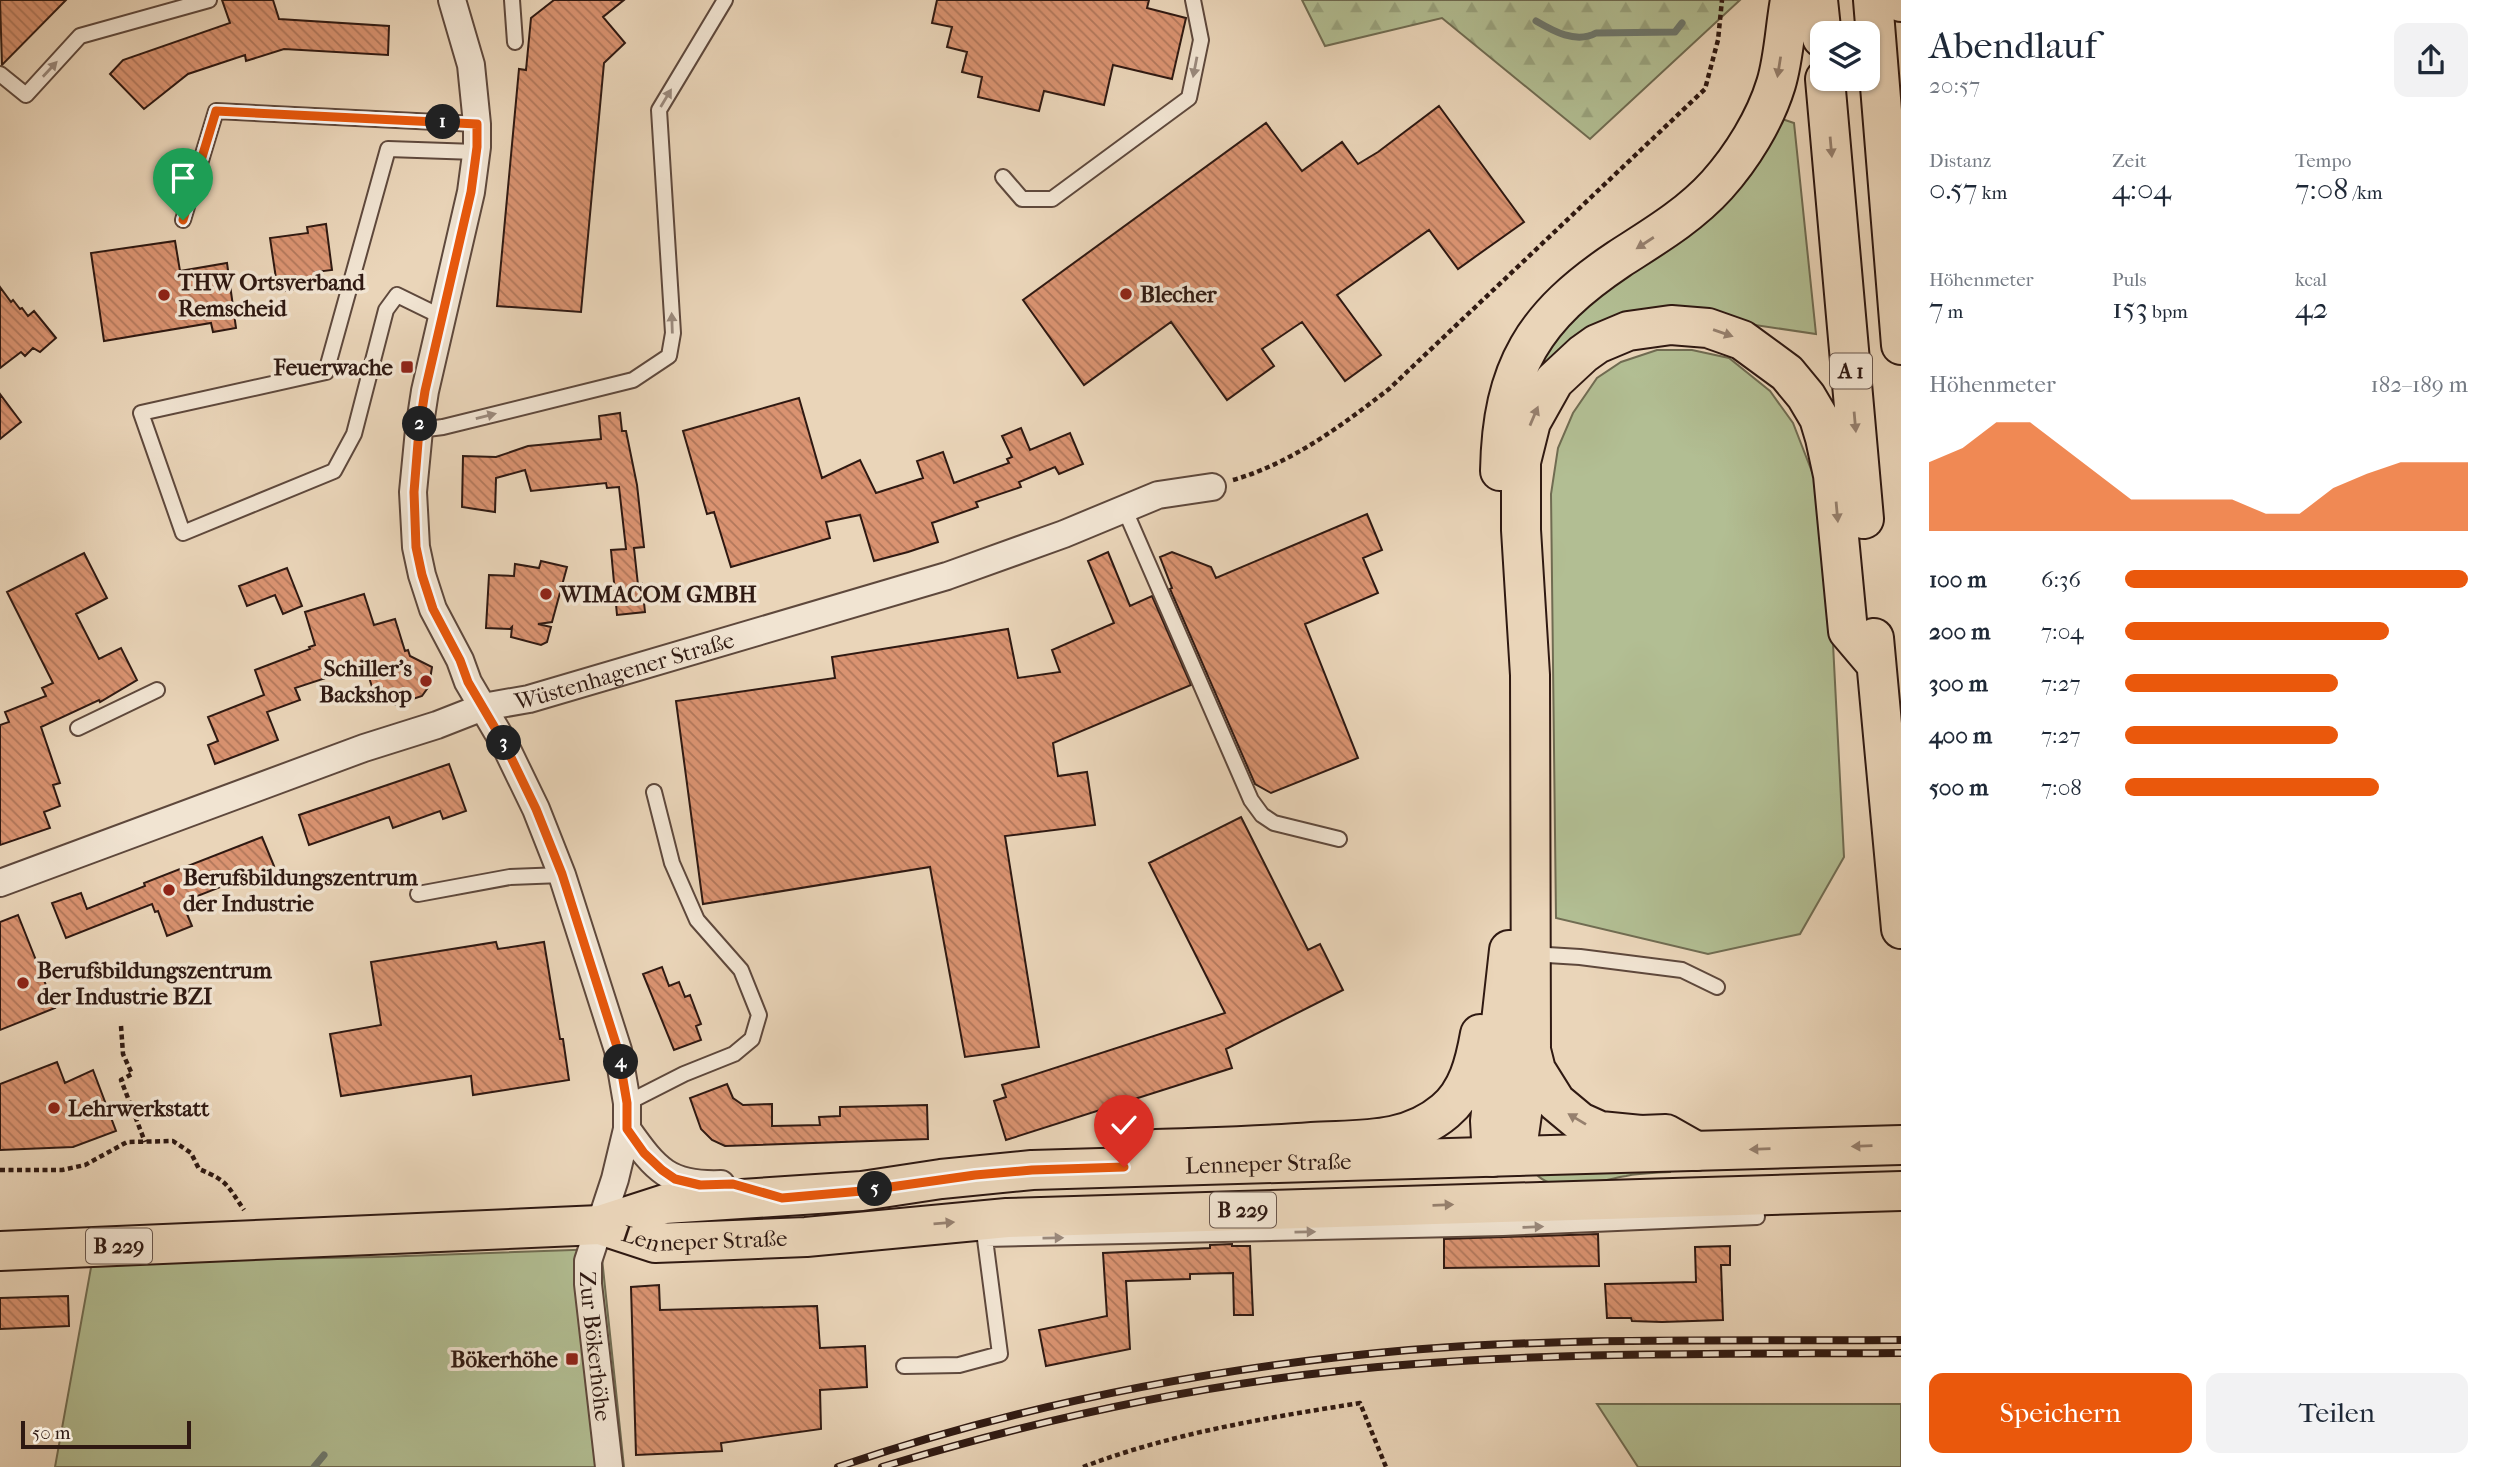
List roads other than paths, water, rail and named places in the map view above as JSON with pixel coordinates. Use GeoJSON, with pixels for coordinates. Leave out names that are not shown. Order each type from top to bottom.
{"type":"FeatureCollection","features":[{"type":"Feature","properties":{"kind":"main road"},"geometry":{"type":"LineString","coordinates":[[1696,1151],[1666,1134],[1642,1135],[1601,1130],[1580,1122],[1556,1102],[1536,1070],[1519,962],[1514,685],[1499,511],[1503,423],[1513,375],[1524,351],[1560,305],[1598,274],[1694,207],[1734,164],[1756,129],[1776,84],[1790,0]]}},
{"type":"Feature","properties":{"kind":"main road"},"geometry":{"type":"LineString","coordinates":[[1818,0],[1820,21]]}},
{"type":"Feature","properties":{"kind":"main road","name":"A 1"},"geometry":{"type":"LineString","coordinates":[[1873,0],[1901,345]]}},
{"type":"Feature","properties":{"kind":"main road","name":"A 1"},"geometry":{"type":"LineString","coordinates":[[1826,91],[1901,929]]}},
{"type":"Feature","properties":{"kind":"main road"},"geometry":{"type":"LineString","coordinates":[[1504,1156],[1490,1121],[1519,962],[1530,675],[1521,530],[1521,462],[1531,422],[1554,382],[1597,344],[1628,331],[1653,327],[1708,328],[1742,340],[1787,373],[1806,396],[1819,418],[1833,475],[1848,631],[1876,664]]}},
{"type":"Feature","properties":{"kind":"main road"},"geometry":{"type":"LineString","coordinates":[[1140,1158],[1372,1140],[1426,1125],[1447,1110],[1467,1083],[1476,1058],[1483,1020],[1519,962]]}},
{"type":"Feature","properties":{"kind":"main road"},"geometry":{"type":"LineString","coordinates":[[1504,1203],[1504,1156],[1531,1050]]}},
{"type":"Feature","properties":{"kind":"main road","name":"Lenneper Straße"},"geometry":{"type":"LineString","coordinates":[[0,1251],[600,1225],[665,1204],[862,1191],[975,1175],[1140,1158],[1504,1156],[1901,1145]]}},
{"type":"Feature","properties":{"kind":"main road","name":"Lenneper Straße"},"geometry":{"type":"LineString","coordinates":[[600,1225],[655,1243],[696,1242],[806,1237],[995,1219],[1901,1191]]}},
{"type":"Feature","properties":{"kind":"street"},"geometry":{"type":"LineString","coordinates":[[452,0],[471,65],[477,124],[476,152],[471,192],[419,430],[414,519],[422,575],[433,609],[460,660],[468,682],[505,745],[536,809],[562,874],[618,1050],[627,1116],[644,1153],[675,1179],[700,1185],[733,1184],[782,1198]]}},
{"type":"Feature","properties":{"kind":"street","name":"Wüstenhagener Straße"},"geometry":{"type":"LineString","coordinates":[[0,883],[483,707],[529,699],[947,576],[1064,534],[1158,495],[1212,487]]}},
{"type":"Feature","properties":{"kind":"street","name":"Zur Bökerhöhe"},"geometry":{"type":"LineString","coordinates":[[609,1467],[588,1284],[588,1261],[615,1179],[627,1116]]}},
{"type":"Feature","properties":{"kind":"lane"},"geometry":{"type":"LineString","coordinates":[[0,74],[26,95],[80,36],[209,0]]}},
{"type":"Feature","properties":{"kind":"lane"},"geometry":{"type":"LineString","coordinates":[[512,0],[515,42]]}},
{"type":"Feature","properties":{"kind":"lane"},"geometry":{"type":"LineString","coordinates":[[419,430],[443,427],[633,380],[669,356],[673,333],[659,110],[725,0]]}},
{"type":"Feature","properties":{"kind":"lane"},"geometry":{"type":"LineString","coordinates":[[1003,177],[1022,198],[1052,198],[1189,98],[1201,40],[1194,0]]}},
{"type":"Feature","properties":{"kind":"lane"},"geometry":{"type":"LineString","coordinates":[[183,220],[216,111],[477,124]]}},
{"type":"Feature","properties":{"kind":"lane"},"geometry":{"type":"LineString","coordinates":[[442,317],[397,295],[386,310],[354,435],[334,471],[183,533],[141,413],[326,372],[388,149],[476,152]]}},
{"type":"Feature","properties":{"kind":"lane"},"geometry":{"type":"LineString","coordinates":[[1124,508],[1251,800],[1262,815],[1274,823],[1339,839]]}},
{"type":"Feature","properties":{"kind":"lane"},"geometry":{"type":"LineString","coordinates":[[78,728],[157,690]]}},
{"type":"Feature","properties":{"kind":"lane"},"geometry":{"type":"LineString","coordinates":[[627,1116],[684,1074],[734,1054],[752,1038],[759,1015],[741,970],[697,920],[672,863],[654,792]]}},
{"type":"Feature","properties":{"kind":"lane"},"geometry":{"type":"LineString","coordinates":[[418,894],[510,877],[562,874]]}},
{"type":"Feature","properties":{"kind":"lane"},"geometry":{"type":"LineString","coordinates":[[1519,962],[1580,957],[1682,970],[1717,987]]}},
{"type":"Feature","properties":{"kind":"lane"},"geometry":{"type":"LineString","coordinates":[[904,1366],[959,1365],[1000,1354],[985,1239],[1503,1228],[1757,1217],[1755,1195]]}},
{"type":"Feature","properties":{"kind":"waterway"},"geometry":{"type":"LineString","coordinates":[[1536,21],[1573,37],[1596,33],[1675,32],[1682,23]]}},
{"type":"Feature","properties":{"kind":"waterway"},"geometry":{"type":"LineString","coordinates":[[314,1467],[324,1455]]}},
{"type":"Feature","properties":{"kind":"railway"},"geometry":{"type":"LineString","coordinates":[[838,1467],[978,1425],[1120,1391],[1337,1357],[1532,1343],[1901,1340]]}},
{"type":"Feature","properties":{"kind":"railway"},"geometry":{"type":"LineString","coordinates":[[882,1467],[1013,1430],[1146,1400],[1212,1388],[1347,1370],[1536,1357],[1901,1353]]}},
{"type":"Feature","properties":{"kind":"place","name":"Blecher"},"geometry":{"type":"Point","coordinates":[1126,294]}},
{"type":"Feature","properties":{"kind":"place","name":"THW Ortsverband Remscheid"},"geometry":{"type":"Point","coordinates":[164,295]}},
{"type":"Feature","properties":{"kind":"place","name":"Feuerwache"},"geometry":{"type":"Point","coordinates":[407,367]}},
{"type":"Feature","properties":{"kind":"place","name":"WIMACOM GMBH"},"geometry":{"type":"Point","coordinates":[546,594]}},
{"type":"Feature","properties":{"kind":"place","name":"Schiller's Backshop"},"geometry":{"type":"Point","coordinates":[426,681]}},
{"type":"Feature","properties":{"kind":"place","name":"Berufsbildungszentrum der Industrie"},"geometry":{"type":"Point","coordinates":[169,890]}},
{"type":"Feature","properties":{"kind":"place","name":"Berufsbildungszentrum der Industrie BZI"},"geometry":{"type":"Point","coordinates":[23,983]}},
{"type":"Feature","properties":{"kind":"place","name":"Lehrwerkstatt"},"geometry":{"type":"Point","coordinates":[54,1108]}},
{"type":"Feature","properties":{"kind":"place","name":"Bökerhöhe"},"geometry":{"type":"Point","coordinates":[572,1359]}}]}
